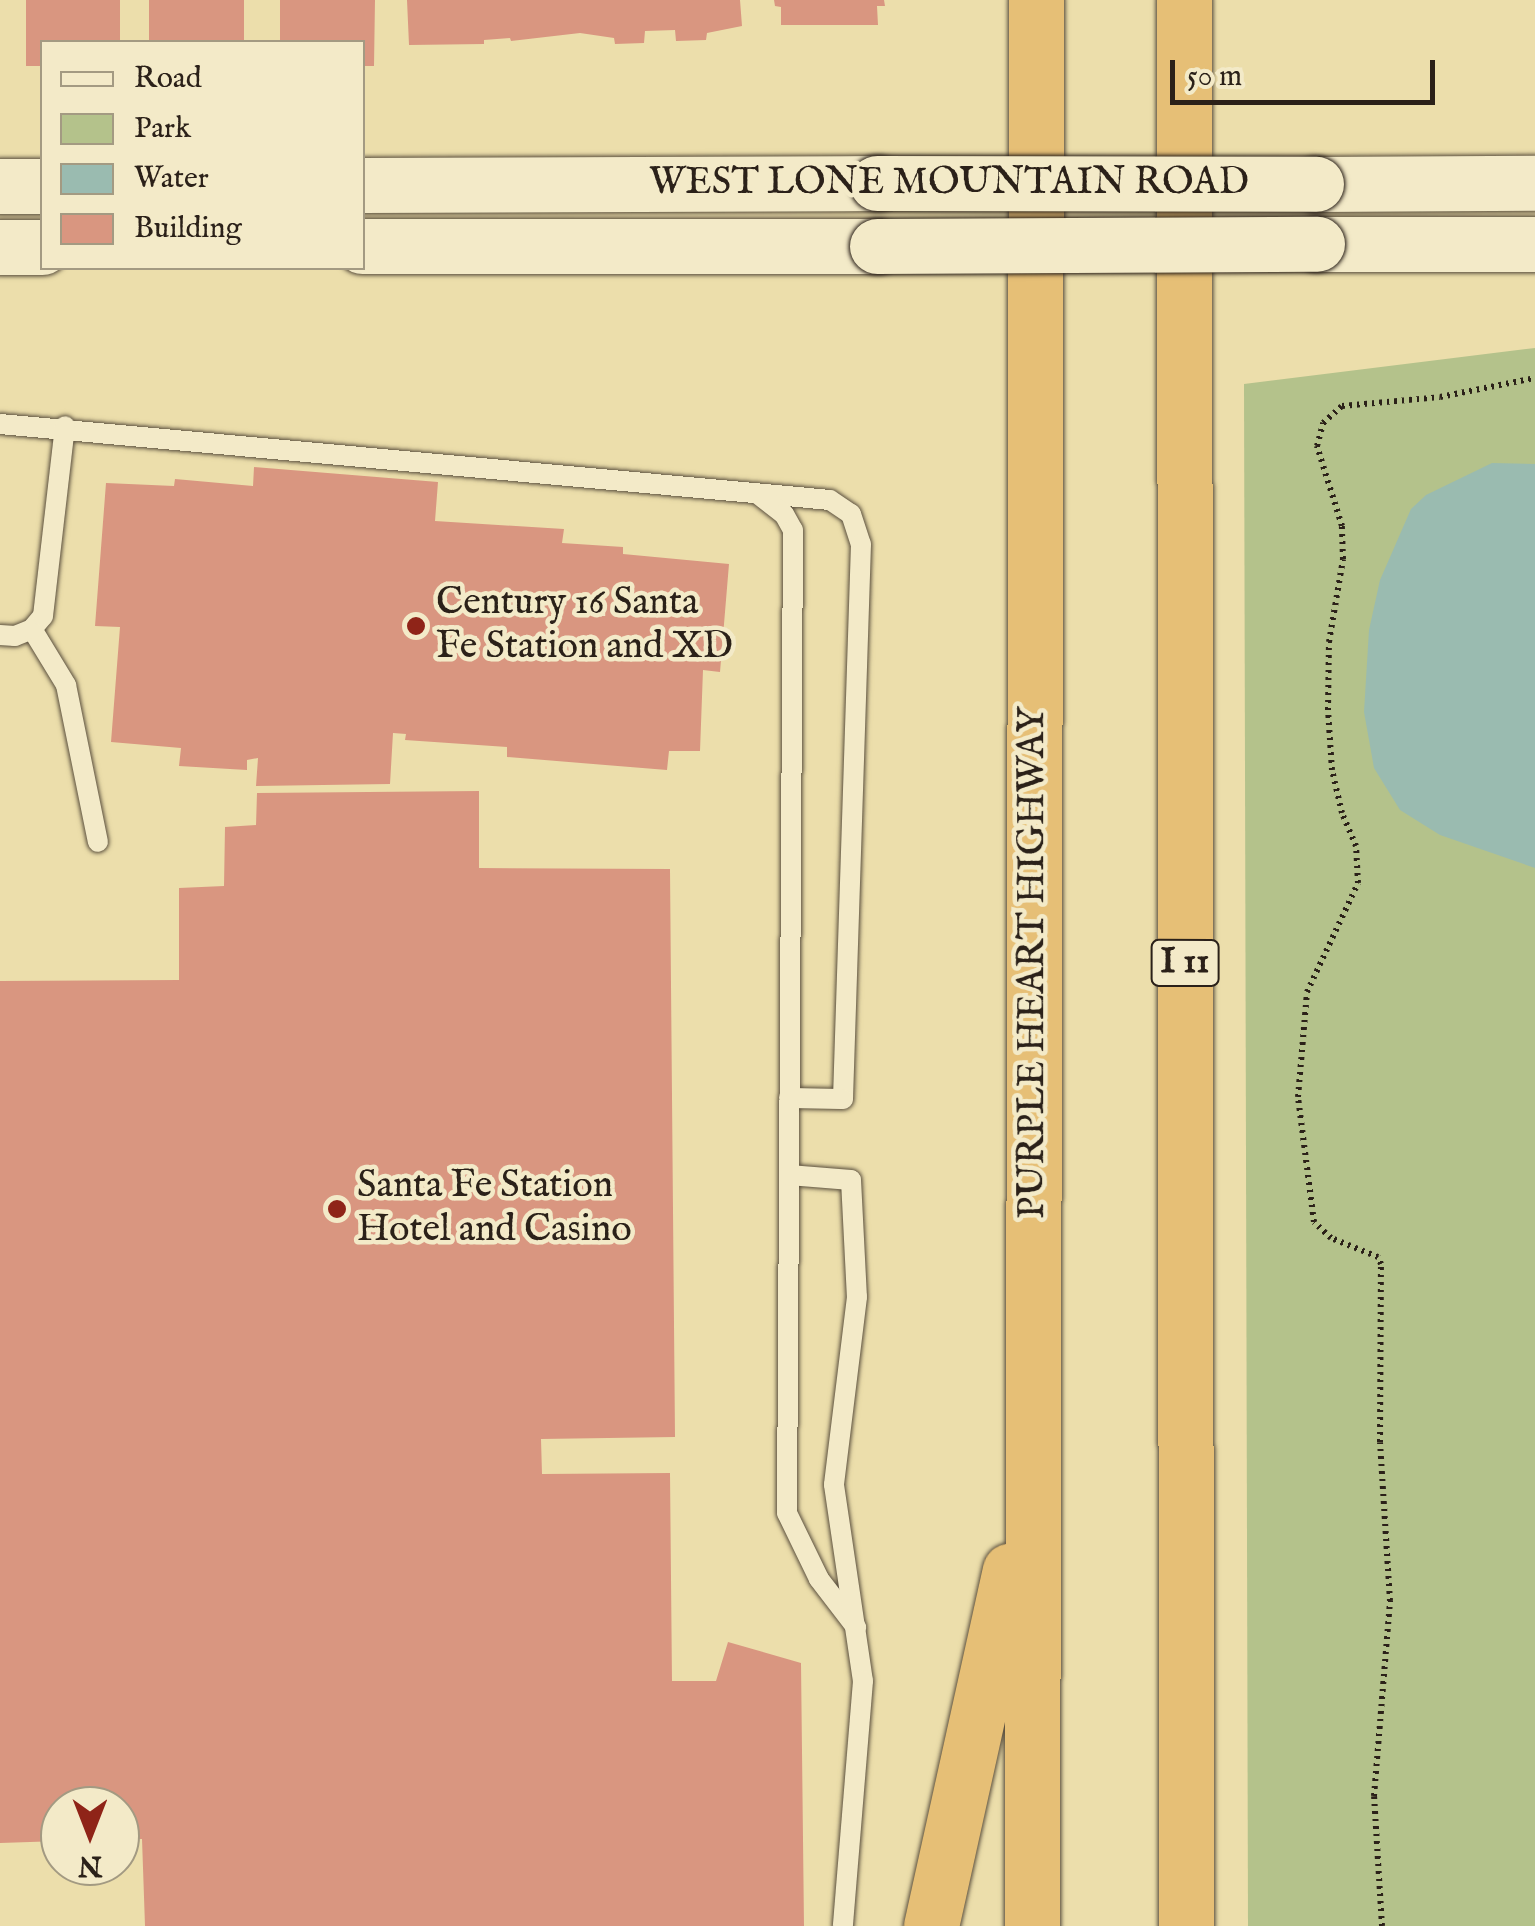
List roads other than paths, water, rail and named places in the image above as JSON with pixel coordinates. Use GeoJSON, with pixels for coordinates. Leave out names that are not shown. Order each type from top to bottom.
{"type":"FeatureCollection","features":[{"type":"Feature","properties":{"kind":"highway","name":"PURPLE HEART HIGHWAY"},"geometry":{"type":"LineString","coordinates":[[1032,1926],[1036,0]]}},
{"type":"Feature","properties":{"kind":"highway","name":"I 11"},"geometry":{"type":"LineString","coordinates":[[1184,0],[1186,1926]]}},
{"type":"Feature","properties":{"kind":"highway"},"geometry":{"type":"LineString","coordinates":[[931,1926],[1033,1470]]}},
{"type":"Feature","properties":{"kind":"main road","name":"WEST LONE MOUNTAIN ROAD"},"geometry":{"type":"LineString","coordinates":[[365,185],[1535,183]]}},
{"type":"Feature","properties":{"kind":"main road"},"geometry":{"type":"LineString","coordinates":[[0,186],[40,186]]}},
{"type":"Feature","properties":{"kind":"main road","name":"WEST LONE MOUNTAIN ROAD"},"geometry":{"type":"LineString","coordinates":[[365,246],[1535,244]]}},
{"type":"Feature","properties":{"kind":"main road"},"geometry":{"type":"LineString","coordinates":[[0,247],[40,247]]}},
{"type":"Feature","properties":{"kind":"lane"},"geometry":{"type":"LineString","coordinates":[[0,424],[65,426],[830,500],[851,514],[861,544],[844,1099],[790,1098]]}},
{"type":"Feature","properties":{"kind":"lane"},"geometry":{"type":"LineString","coordinates":[[0,634],[16,636],[32,628],[43,616],[65,426]]}},
{"type":"Feature","properties":{"kind":"lane"},"geometry":{"type":"LineString","coordinates":[[757,493],[784,514],[793,530],[787,1513],[818,1579],[856,1626]]}},
{"type":"Feature","properties":{"kind":"lane"},"geometry":{"type":"LineString","coordinates":[[32,628],[66,685],[98,842]]}},
{"type":"Feature","properties":{"kind":"lane"},"geometry":{"type":"LineString","coordinates":[[789,1175],[851,1180],[857,1297],[834,1486],[862,1681],[842,1926]]}},
{"type":"Feature","properties":{"kind":"water"},"geometry":{"type":"Polygon","coordinates":[[[1492,463],[1535,464],[1535,868],[1440,835],[1400,810],[1374,768],[1364,712],[1369,630],[1380,580],[1411,509],[1426,495],[1492,463]]]}},
{"type":"Feature","properties":{"kind":"place","name":"Century 16 Santa Fe Station and XD"},"geometry":{"type":"Point","coordinates":[416,626]}},
{"type":"Feature","properties":{"kind":"place","name":"Santa Fe Station Hotel and Casino"},"geometry":{"type":"Point","coordinates":[337,1209]}}]}
